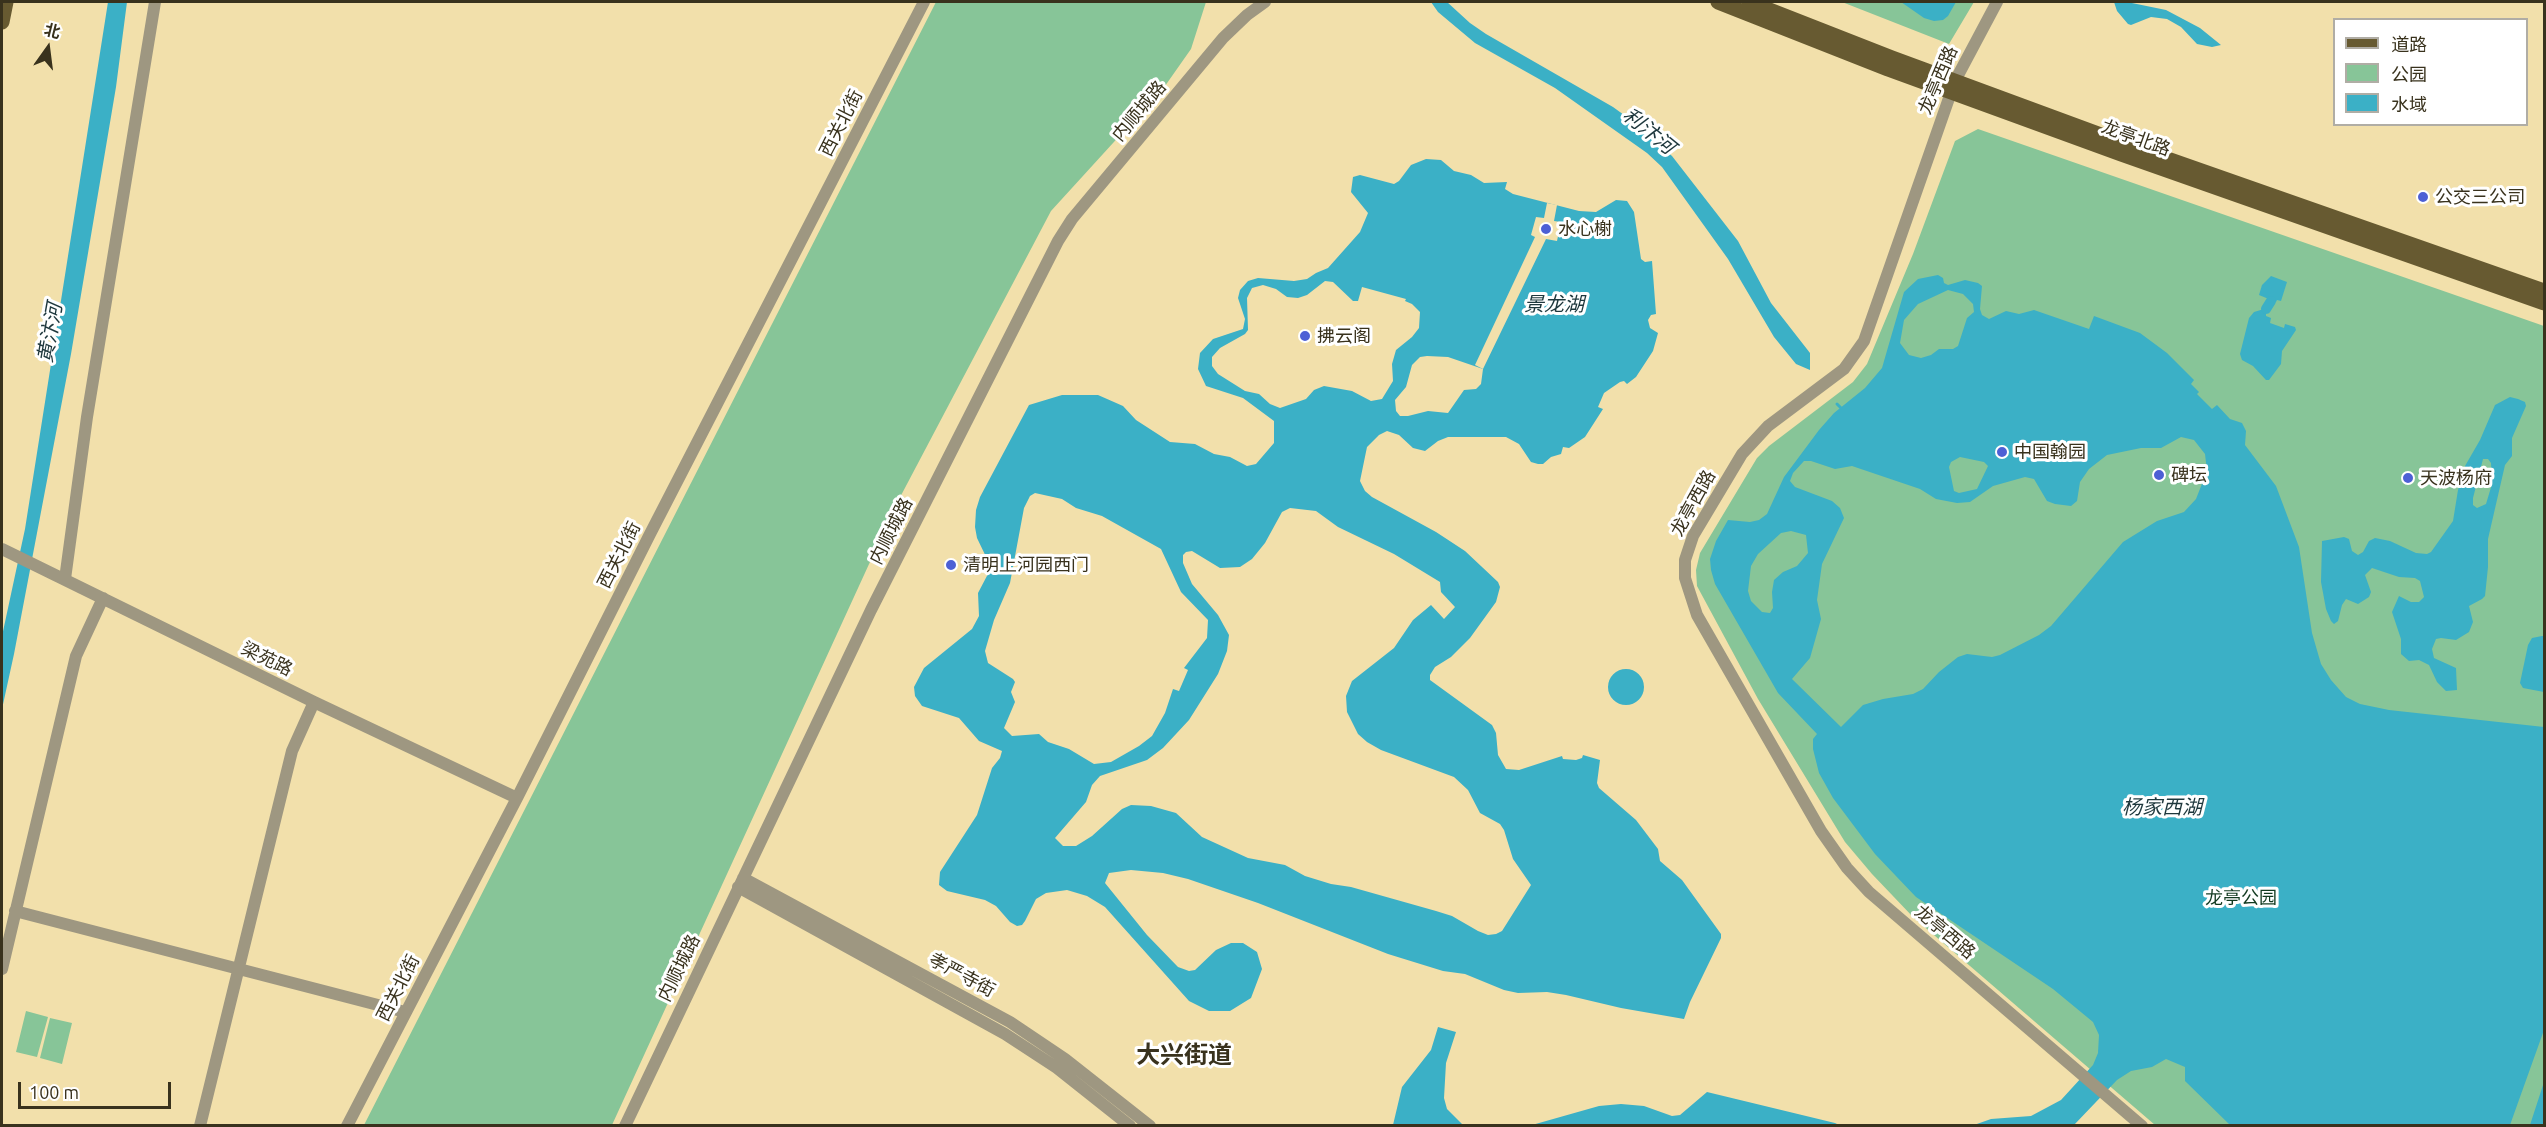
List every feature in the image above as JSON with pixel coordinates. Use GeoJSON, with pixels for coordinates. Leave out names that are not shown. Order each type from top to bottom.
{"type":"FeatureCollection","features":[{"type":"Feature","properties":{"kind":"main road"},"geometry":{"type":"LineString","coordinates":[[2,22],[6,2]]}},
{"type":"Feature","properties":{"kind":"main road","name":"龙亭北路"},"geometry":{"type":"LineString","coordinates":[[1718,2],[2544,291]]}},
{"type":"Feature","properties":{"kind":"main road","name":"龙亭北路"},"geometry":{"type":"LineString","coordinates":[[1749,2],[2146,163],[2544,303]]}},
{"type":"Feature","properties":{"kind":"street"},"geometry":{"type":"LineString","coordinates":[[61,577],[155,2]]}},
{"type":"Feature","properties":{"kind":"street","name":"西关北街"},"geometry":{"type":"LineString","coordinates":[[347,1125],[924,2]]}},
{"type":"Feature","properties":{"kind":"street","name":"内顺城路"},"geometry":{"type":"LineString","coordinates":[[625,1125],[871,610],[1064,231],[1223,38],[1247,15],[1265,2]]}},
{"type":"Feature","properties":{"kind":"street","name":"龙亭西路"},"geometry":{"type":"LineString","coordinates":[[1997,2],[1953,86],[1864,341],[1844,369],[1767,426],[1742,454],[1693,536],[1686,560],[1685,578],[1697,615],[1821,831],[1847,868],[1869,892],[2142,1125]]}},
{"type":"Feature","properties":{"kind":"street","name":"梁苑路"},"geometry":{"type":"LineString","coordinates":[[2,549],[314,702],[517,798]]}},
{"type":"Feature","properties":{"kind":"street"},"geometry":{"type":"LineString","coordinates":[[2,969],[76,656],[103,598]]}},
{"type":"Feature","properties":{"kind":"street"},"geometry":{"type":"LineString","coordinates":[[200,1125],[292,751],[314,702]]}},
{"type":"Feature","properties":{"kind":"street","name":"孝严寺街"},"geometry":{"type":"LineString","coordinates":[[740,883],[1005,1034],[1057,1068],[1130,1125]]}},
{"type":"Feature","properties":{"kind":"street","name":"孝严寺街"},"geometry":{"type":"LineString","coordinates":[[740,883],[1010,1022],[1065,1059],[1150,1125]]}},
{"type":"Feature","properties":{"kind":"street"},"geometry":{"type":"LineString","coordinates":[[15,911],[405,1012]]}},
{"type":"Feature","properties":{"kind":"green space"},"geometry":{"type":"Polygon","coordinates":[[[936,2],[1206,2],[1191,49],[1165,86],[1051,211],[897,503],[612,1125],[364,1125],[936,2]]]}},
{"type":"Feature","properties":{"kind":"green space"},"geometry":{"type":"Polygon","coordinates":[[[1842,2],[1974,2],[1949,44],[1842,2]]]}},
{"type":"Feature","properties":{"kind":"green space","name":"龙亭公园"},"geometry":{"type":"Polygon","coordinates":[[[1978,129],[2544,326],[2544,1125],[2155,1125],[1913,917],[1872,874],[1845,842],[1758,699],[1697,586],[1696,570],[1700,553],[1757,458],[1769,446],[1853,382],[1867,364],[1913,254],[1955,141],[1978,129]]]}},
{"type":"Feature","properties":{"kind":"green space"},"geometry":{"type":"Polygon","coordinates":[[[26,1011],[48,1017],[37,1057],[16,1052],[26,1011]]]}},
{"type":"Feature","properties":{"kind":"green space"},"geometry":{"type":"Polygon","coordinates":[[[50,1018],[72,1023],[62,1064],[40,1058],[50,1018]]]}},
{"type":"Feature","properties":{"kind":"water"},"geometry":{"type":"Polygon","coordinates":[[[108,2],[127,2],[116,87],[71,354],[2,709],[2,636],[25,529],[108,2]]]}},
{"type":"Feature","properties":{"kind":"water"},"geometry":{"type":"Polygon","coordinates":[[[1431,2],[1447,2],[1486,34],[1613,107],[1642,128],[1672,156],[1738,241],[1771,303],[1810,353],[1810,370],[1796,364],[1774,337],[1728,259],[1662,167],[1647,153],[1555,88],[1475,43],[1438,12],[1431,2]]]}},
{"type":"Feature","properties":{"kind":"water"},"geometry":{"type":"Polygon","coordinates":[[[1901,2],[1956,2],[1948,16],[1943,20],[1934,21],[1924,18],[1901,2]]]}},
{"type":"Feature","properties":{"kind":"water"},"geometry":{"type":"Polygon","coordinates":[[[2114,2],[2127,2],[2166,10],[2200,28],[2221,45],[2212,47],[2197,44],[2181,27],[2167,19],[2151,17],[2131,25],[2128,24],[2117,11],[2114,2]]]}},
{"type":"Feature","properties":{"kind":"water","name":"景龙湖"},"geometry":{"type":"Polygon","coordinates":[[[1426,159],[1441,160],[1454,171],[1471,175],[1484,183],[1507,182],[1505,189],[1513,194],[1579,211],[1596,212],[1616,200],[1627,201],[1634,212],[1641,259],[1645,262],[1652,261],[1656,314],[1651,315],[1648,320],[1650,328],[1658,333],[1653,351],[1636,377],[1627,384],[1624,381],[1620,382],[1604,393],[1598,407],[1603,409],[1585,437],[1569,448],[1563,447],[1561,454],[1551,457],[1543,464],[1538,464],[1531,462],[1519,444],[1506,437],[1448,437],[1425,451],[1413,448],[1399,435],[1387,431],[1379,435],[1367,447],[1360,481],[1365,491],[1372,497],[1436,532],[1465,551],[1498,582],[1500,587],[1496,602],[1470,638],[1451,657],[1435,667],[1430,680],[1492,725],[1496,733],[1498,755],[1506,769],[1519,770],[1562,756],[1563,759],[1576,760],[1582,758],[1583,755],[1600,760],[1597,783],[1599,788],[1636,820],[1658,849],[1660,861],[1682,880],[1721,934],[1684,1019],[1566,995],[1547,992],[1518,993],[1504,990],[1465,974],[1443,971],[1388,954],[1258,903],[1188,879],[1163,873],[1131,870],[1109,873],[1105,883],[1147,935],[1178,967],[1189,971],[1195,970],[1216,950],[1231,943],[1243,943],[1257,952],[1262,969],[1251,998],[1230,1011],[1209,1011],[1189,1001],[1105,907],[1087,896],[1067,890],[1046,893],[1036,899],[1025,921],[1022,925],[1017,926],[1010,922],[996,906],[985,900],[947,891],[939,885],[940,872],[977,815],[992,768],[1000,758],[1002,751],[979,741],[959,718],[922,706],[915,696],[914,687],[924,668],[972,629],[979,616],[978,593],[989,572],[989,563],[977,538],[976,510],[980,497],[1029,405],[1062,395],[1098,395],[1123,406],[1136,420],[1170,442],[1195,444],[1214,454],[1230,457],[1247,466],[1256,464],[1274,443],[1274,421],[1243,398],[1206,386],[1198,369],[1200,353],[1213,339],[1243,329],[1245,319],[1238,298],[1240,290],[1248,281],[1258,278],[1294,281],[1307,279],[1328,268],[1360,232],[1368,213],[1351,192],[1353,177],[1360,175],[1394,184],[1411,165],[1426,159]],[[1325,281],[1307,295],[1298,298],[1287,297],[1276,289],[1263,285],[1252,288],[1247,298],[1248,330],[1220,348],[1212,357],[1212,366],[1218,374],[1245,391],[1259,394],[1270,404],[1280,408],[1306,399],[1314,390],[1324,386],[1352,391],[1371,401],[1382,399],[1393,381],[1392,364],[1396,350],[1419,328],[1420,312],[1405,301],[1406,299],[1362,287],[1358,301],[1353,301],[1333,282],[1325,281]],[[1420,357],[1412,365],[1406,387],[1395,400],[1396,411],[1400,416],[1428,411],[1448,413],[1464,390],[1476,389],[1481,384],[1483,369],[1448,357],[1420,357]],[[1035,493],[1030,496],[1024,508],[1010,583],[994,620],[985,651],[988,663],[1015,682],[1011,692],[1015,702],[1004,728],[1012,736],[1039,734],[1048,742],[1069,749],[1094,764],[1111,762],[1152,736],[1165,713],[1173,689],[1179,691],[1188,670],[1184,668],[1207,638],[1208,620],[1181,592],[1161,549],[1102,516],[1076,508],[1062,499],[1035,493]],[[1290,508],[1282,512],[1265,543],[1252,559],[1240,567],[1220,568],[1192,551],[1183,555],[1183,563],[1192,584],[1218,615],[1229,635],[1227,651],[1218,674],[1189,720],[1163,748],[1147,760],[1100,776],[1092,785],[1086,802],[1055,838],[1063,846],[1076,846],[1092,836],[1122,809],[1131,805],[1151,806],[1176,813],[1202,837],[1248,858],[1285,865],[1305,876],[1331,884],[1351,887],[1452,916],[1488,935],[1502,931],[1531,885],[1513,859],[1500,824],[1480,813],[1468,790],[1454,777],[1381,750],[1367,742],[1358,734],[1347,712],[1346,696],[1352,681],[1394,648],[1413,620],[1431,605],[1444,619],[1455,607],[1441,592],[1440,582],[1394,554],[1338,527],[1316,511],[1290,508]]]}},
{"type":"Feature","properties":{"kind":"water","name":"杨家西湖"},"geometry":{"type":"Polygon","coordinates":[[[1938,275],[1948,285],[1965,280],[1978,283],[1982,286],[1980,309],[1982,315],[1989,319],[2006,311],[2019,314],[2034,310],[2089,329],[2094,316],[2140,333],[2167,353],[2194,380],[2191,384],[2199,392],[2197,394],[2212,409],[2217,405],[2230,419],[2242,423],[2246,431],[2245,445],[2276,486],[2299,547],[2312,633],[2321,664],[2346,697],[2360,704],[2389,710],[2544,727],[2544,1030],[2510,1125],[2230,1125],[2185,1081],[2185,1067],[2166,1059],[2152,1067],[2131,1071],[2117,1080],[2074,1125],[1974,1125],[1991,1119],[2031,1116],[2061,1100],[2093,1065],[2098,1053],[2099,1035],[2093,1022],[2053,989],[1916,897],[1875,854],[1833,798],[1819,773],[1813,749],[1813,739],[1817,734],[1778,693],[1715,584],[1710,559],[1716,541],[1728,520],[1750,522],[1759,520],[1767,514],[1784,477],[1819,430],[1834,413],[1865,388],[1882,368],[1904,292],[1918,279],[1938,275]],[[1948,290],[1918,304],[1904,320],[1900,343],[1909,355],[1921,358],[1939,349],[1953,349],[1958,346],[1967,318],[1974,312],[1973,304],[1963,294],[1948,290]],[[2181,437],[2161,448],[2141,448],[2107,455],[2089,469],[2080,482],[2077,501],[2071,506],[2047,501],[2034,479],[2025,477],[1993,486],[1970,502],[1957,503],[1936,499],[1920,489],[1852,466],[1835,469],[1804,461],[1793,473],[1790,481],[1795,487],[1832,501],[1840,508],[1844,518],[1822,564],[1817,600],[1821,619],[1810,658],[1792,679],[1841,727],[1863,705],[1913,694],[1923,689],[1958,657],[1967,654],[1992,657],[2000,655],[2039,635],[2051,626],[2123,542],[2157,521],[2184,512],[2196,499],[2207,471],[2205,454],[2194,440],[2181,437]],[[1960,457],[1951,462],[1949,467],[1954,491],[1959,493],[1977,489],[1988,466],[1984,462],[1960,457]],[[1791,531],[1781,533],[1758,554],[1751,566],[1748,591],[1751,601],[1762,612],[1770,613],[1773,608],[1774,580],[1783,572],[1797,566],[1808,553],[1806,535],[1791,531]]]}},
{"type":"Feature","properties":{"kind":"water"},"geometry":{"type":"Polygon","coordinates":[[[2271,276],[2287,282],[2281,301],[2276,302],[2259,295],[2262,285],[2271,276]]]}},
{"type":"Feature","properties":{"kind":"water"},"geometry":{"type":"Polygon","coordinates":[[[2266,309],[2266,316],[2271,318],[2270,323],[2284,328],[2285,324],[2295,327],[2296,330],[2282,351],[2281,364],[2269,380],[2242,360],[2240,354],[2249,318],[2254,312],[2266,309]]]}},
{"type":"Feature","properties":{"kind":"water"},"geometry":{"type":"Polygon","coordinates":[[[2510,397],[2525,402],[2526,406],[2512,438],[2512,456],[2505,465],[2488,539],[2485,596],[2469,606],[2473,622],[2469,632],[2456,640],[2436,639],[2432,649],[2434,658],[2456,668],[2457,690],[2446,691],[2437,682],[2429,665],[2419,660],[2409,661],[2401,654],[2401,639],[2392,612],[2399,596],[2411,602],[2419,602],[2424,597],[2420,581],[2372,568],[2365,575],[2371,592],[2369,597],[2358,604],[2346,599],[2338,621],[2334,624],[2326,609],[2321,582],[2322,541],[2344,537],[2349,539],[2352,551],[2358,555],[2363,552],[2369,541],[2375,538],[2390,541],[2416,553],[2431,552],[2453,521],[2465,466],[2480,440],[2495,405],[2510,397]],[[2483,459],[2473,498],[2473,505],[2477,508],[2486,504],[2492,484],[2491,463],[2488,459],[2483,459]]]}},
{"type":"Feature","properties":{"kind":"water"},"geometry":{"type":"Polygon","coordinates":[[[2544,636],[2544,692],[2523,688],[2520,683],[2528,645],[2532,638],[2544,636]]]}},
{"type":"Feature","properties":{"kind":"water"},"geometry":{"type":"Polygon","coordinates":[[[1626,669],[1639,674],[1644,687],[1639,700],[1626,705],[1613,700],[1608,687],[1613,674],[1626,669]]]}},
{"type":"Feature","properties":{"kind":"water"},"geometry":{"type":"Polygon","coordinates":[[[1438,1027],[1456,1032],[1446,1063],[1444,1098],[1447,1109],[1463,1125],[1393,1125],[1402,1087],[1431,1050],[1438,1027]]]}},
{"type":"Feature","properties":{"kind":"water"},"geometry":{"type":"Polygon","coordinates":[[[2544,1082],[2544,1125],[2530,1125],[2544,1082]]]}},
{"type":"Feature","properties":{"kind":"water"},"geometry":{"type":"Polygon","coordinates":[[[1707,1092],[1839,1125],[1532,1125],[1599,1106],[1621,1104],[1644,1106],[1672,1116],[1680,1115],[1707,1092]]]}},
{"type":"Feature","properties":{"kind":"pier"},"geometry":{"type":"Polygon","coordinates":[[[1547,203],[1557,205],[1554,221],[1561,222],[1557,241],[1546,239],[1483,369],[1475,365],[1535,237],[1531,235],[1536,217],[1544,218],[1547,203]]]}},
{"type":"Feature","properties":{"kind":"waterway"},"geometry":{"type":"LineString","coordinates":[[2266,309],[2271,301]]}},
{"type":"Feature","properties":{"kind":"waterway"},"geometry":{"type":"LineString","coordinates":[[1837,404],[1841,408]]}},
{"type":"Feature","properties":{"kind":"place","name":"公交三公司"},"geometry":{"type":"Point","coordinates":[2423,197]}},
{"type":"Feature","properties":{"kind":"place","name":"水心榭"},"geometry":{"type":"Point","coordinates":[1546,229]}},
{"type":"Feature","properties":{"kind":"place","name":"拂云阁"},"geometry":{"type":"Point","coordinates":[1305,336]}},
{"type":"Feature","properties":{"kind":"place","name":"中国翰园"},"geometry":{"type":"Point","coordinates":[2002,452]}},
{"type":"Feature","properties":{"kind":"place","name":"碑坛"},"geometry":{"type":"Point","coordinates":[2159,475]}},
{"type":"Feature","properties":{"kind":"place","name":"天波杨府"},"geometry":{"type":"Point","coordinates":[2408,478]}},
{"type":"Feature","properties":{"kind":"place","name":"清明上河园西门"},"geometry":{"type":"Point","coordinates":[951,565]}},
{"type":"Feature","properties":{"kind":"district","name":"大兴街道"},"geometry":{"type":"Point","coordinates":[1184,1055]}},
{"type":"Feature","properties":{"kind":"water label","name":"利汴河"},"geometry":{"type":"Point","coordinates":[1649,131]}},
{"type":"Feature","properties":{"kind":"water label","name":"黄汴河"},"geometry":{"type":"Point","coordinates":[50,333]}}]}
